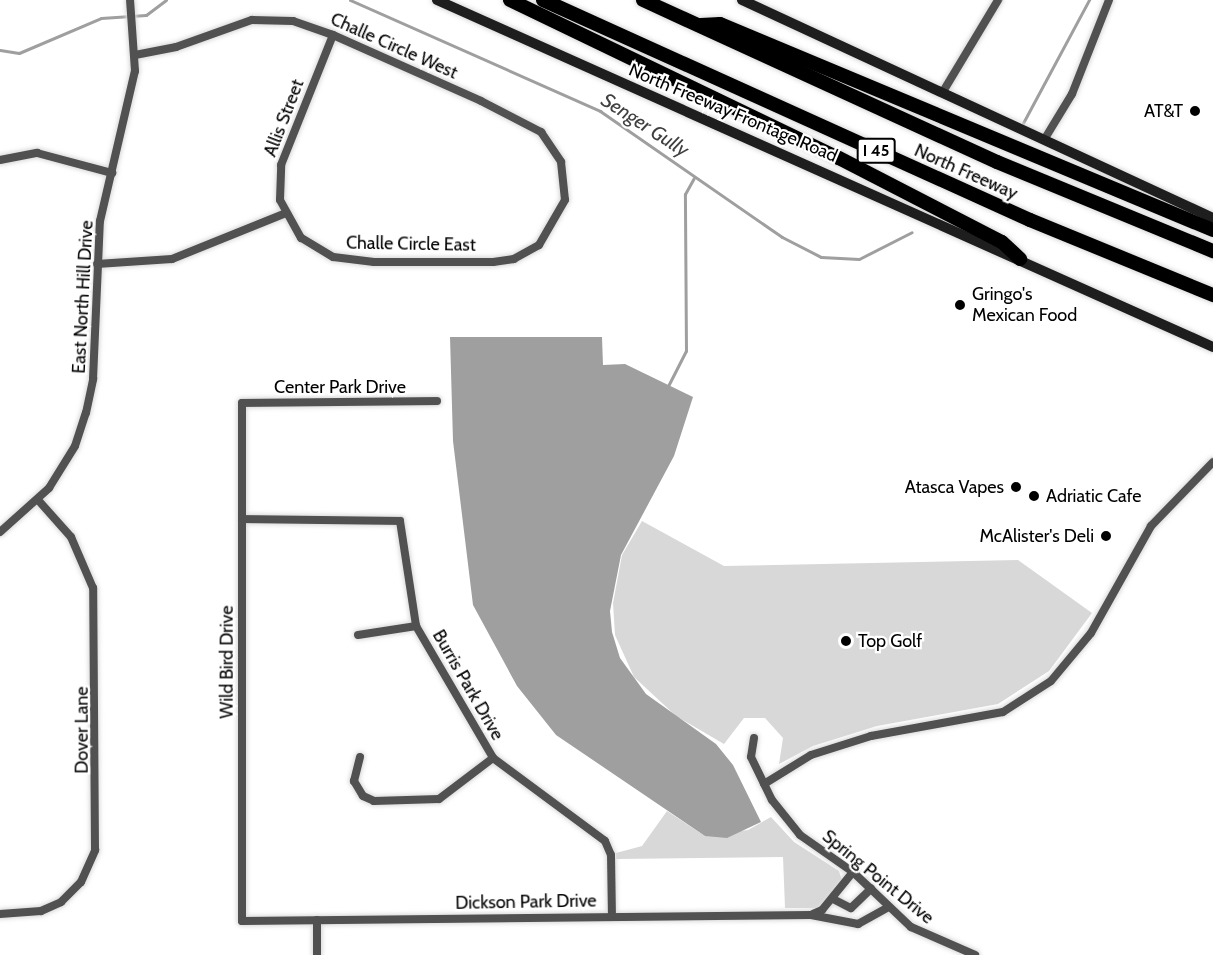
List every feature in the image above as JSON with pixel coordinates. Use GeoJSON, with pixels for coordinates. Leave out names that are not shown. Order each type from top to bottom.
{"type":"FeatureCollection","features":[{"type":"Feature","properties":{"kind":"highway"},"geometry":{"type":"LineString","coordinates":[[510,0],[785,131],[1002,242],[1020,259]]}},
{"type":"Feature","properties":{"kind":"highway","name":"North Freeway"},"geometry":{"type":"LineString","coordinates":[[543,0],[1030,220],[1213,295]]}},
{"type":"Feature","properties":{"kind":"highway","name":"North Freeway"},"geometry":{"type":"LineString","coordinates":[[643,0],[997,162],[1213,251]]}},
{"type":"Feature","properties":{"kind":"highway"},"geometry":{"type":"LineString","coordinates":[[696,25],[720,24],[1213,230]]}},
{"type":"Feature","properties":{"kind":"main road","name":"North Freeway Frontage Road"},"geometry":{"type":"LineString","coordinates":[[437,0],[1213,347]]}},
{"type":"Feature","properties":{"kind":"main road"},"geometry":{"type":"LineString","coordinates":[[742,0],[944,90],[1044,140],[1213,218]]}},
{"type":"Feature","properties":{"kind":"street"},"geometry":{"type":"LineString","coordinates":[[944,90],[998,0]]}},
{"type":"Feature","properties":{"kind":"street"},"geometry":{"type":"LineString","coordinates":[[1044,140],[1072,94],[1109,0]]}},
{"type":"Feature","properties":{"kind":"street","name":"East North Hill Drive"},"geometry":{"type":"LineString","coordinates":[[0,532],[38,500],[75,446],[86,413],[93,379],[97,264],[135,55],[131,1]]}},
{"type":"Feature","properties":{"kind":"street","name":"Challe Circle West"},"geometry":{"type":"LineString","coordinates":[[135,55],[176,47],[252,20],[293,21],[333,36],[541,132],[561,162],[565,186]]}},
{"type":"Feature","properties":{"kind":"street","name":"Allis Street"},"geometry":{"type":"LineString","coordinates":[[286,213],[280,200],[281,165],[333,36]]}},
{"type":"Feature","properties":{"kind":"street"},"geometry":{"type":"LineString","coordinates":[[0,160],[37,153],[112,173]]}},
{"type":"Feature","properties":{"kind":"street","name":"Challe Circle East"},"geometry":{"type":"LineString","coordinates":[[286,213],[301,238],[333,257],[493,262],[514,259],[539,245],[562,211],[565,186]]}},
{"type":"Feature","properties":{"kind":"street"},"geometry":{"type":"LineString","coordinates":[[97,264],[172,259],[286,213]]}},
{"type":"Feature","properties":{"kind":"street","name":"Center Park Drive"},"geometry":{"type":"LineString","coordinates":[[242,403],[437,401]]}},
{"type":"Feature","properties":{"kind":"street","name":"Wild Bird Drive"},"geometry":{"type":"LineString","coordinates":[[242,403],[242,921]]}},
{"type":"Feature","properties":{"kind":"street"},"geometry":{"type":"LineString","coordinates":[[764,784],[811,755],[870,736],[1003,712],[1051,681],[1091,633],[1151,526],[1213,462]]}},
{"type":"Feature","properties":{"kind":"street","name":"Dover Lane"},"geometry":{"type":"LineString","coordinates":[[0,914],[40,911],[61,902],[81,882],[95,850],[93,588],[71,537],[38,500]]}},
{"type":"Feature","properties":{"kind":"street","name":"Burris Park Drive"},"geometry":{"type":"LineString","coordinates":[[242,519],[400,521],[416,626],[493,758],[605,841],[611,855],[612,916]]}},
{"type":"Feature","properties":{"kind":"street"},"geometry":{"type":"LineString","coordinates":[[358,635],[416,626]]}},
{"type":"Feature","properties":{"kind":"street","name":"Spring Point Drive"},"geometry":{"type":"LineString","coordinates":[[754,738],[750,758],[764,784],[800,835],[853,872],[887,908],[937,942],[975,955]]}},
{"type":"Feature","properties":{"kind":"street"},"geometry":{"type":"LineString","coordinates":[[360,757],[354,781],[363,796],[374,801],[439,799],[493,758]]}},
{"type":"Feature","properties":{"kind":"street"},"geometry":{"type":"LineString","coordinates":[[811,915],[833,898],[853,872]]}},
{"type":"Feature","properties":{"kind":"street"},"geometry":{"type":"LineString","coordinates":[[833,898],[851,908],[871,889]]}},
{"type":"Feature","properties":{"kind":"street","name":"Dickson Park Drive"},"geometry":{"type":"LineString","coordinates":[[242,921],[811,915],[858,924],[887,908]]}},
{"type":"Feature","properties":{"kind":"street"},"geometry":{"type":"LineString","coordinates":[[317,920],[317,955]]}},
{"type":"Feature","properties":{"kind":"shaded area"},"geometry":{"type":"Polygon","coordinates":[[[450,337],[602,337],[603,365],[625,364],[693,397],[674,456],[621,555],[610,611],[612,632],[620,658],[646,694],[716,744],[733,765],[761,822],[727,838],[705,836],[556,735],[517,686],[473,605],[453,441],[450,337]]]}},
{"type":"Feature","properties":{"kind":"shaded area","name":"Top Golf"},"geometry":{"type":"Polygon","coordinates":[[[642,521],[724,566],[1018,560],[1092,613],[1049,671],[998,704],[877,726],[813,746],[779,764],[783,738],[765,718],[744,718],[724,744],[676,716],[634,677],[615,635],[613,603],[622,555],[642,521]]]}},
{"type":"Feature","properties":{"kind":"shaded area"},"geometry":{"type":"Polygon","coordinates":[[[667,811],[705,836],[748,830],[771,817],[794,842],[839,871],[842,881],[817,908],[785,908],[783,857],[616,859],[616,853],[642,846],[667,811]]]}},
{"type":"Feature","properties":{"kind":"waterway","name":"Senger Gully"},"geometry":{"type":"LineString","coordinates":[[0,50],[19,53],[101,18],[146,15],[166,0]]}},
{"type":"Feature","properties":{"kind":"waterway","name":"Senger Gully"},"geometry":{"type":"LineString","coordinates":[[350,0],[600,111],[782,237],[821,257],[859,259],[912,232]]}},
{"type":"Feature","properties":{"kind":"waterway","name":"Senger Gully"},"geometry":{"type":"LineString","coordinates":[[1023,123],[1089,0]]}},
{"type":"Feature","properties":{"kind":"waterway"},"geometry":{"type":"LineString","coordinates":[[668,386],[686,351],[685,194],[694,178]]}},
{"type":"Feature","properties":{"kind":"place","name":"AT&T"},"geometry":{"type":"Point","coordinates":[1195,111]}},
{"type":"Feature","properties":{"kind":"place","name":"Gringo's Mexican Food"},"geometry":{"type":"Point","coordinates":[960,305]}},
{"type":"Feature","properties":{"kind":"place","name":"Atasca Vapes"},"geometry":{"type":"Point","coordinates":[1016,487]}},
{"type":"Feature","properties":{"kind":"place","name":"Adriatic Cafe"},"geometry":{"type":"Point","coordinates":[1034,496]}},
{"type":"Feature","properties":{"kind":"place","name":"McAlister's Deli"},"geometry":{"type":"Point","coordinates":[1106,536]}},
{"type":"Feature","properties":{"kind":"place","name":"Top Golf"},"geometry":{"type":"Point","coordinates":[846,641]}}]}
